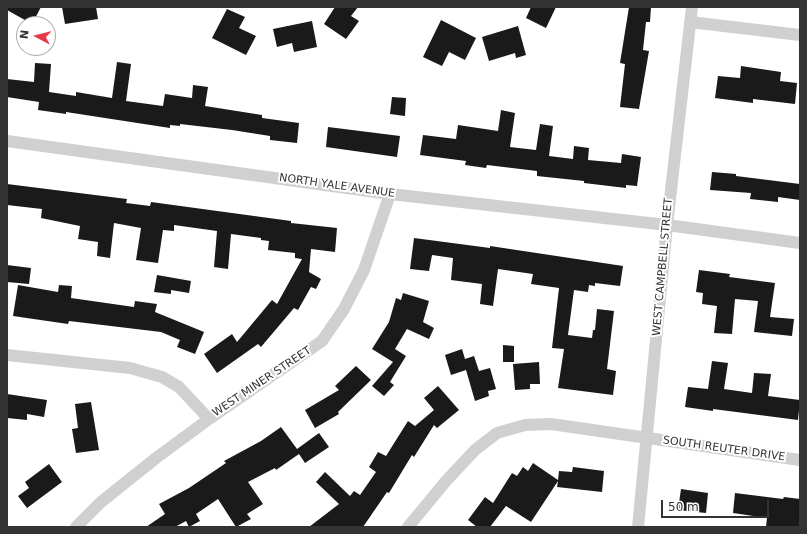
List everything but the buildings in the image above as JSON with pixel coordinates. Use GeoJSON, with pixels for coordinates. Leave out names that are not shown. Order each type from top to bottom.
{"type":"FeatureCollection","features":[{"type":"Feature","properties":{"kind":"street","name":"WEST CAMPBELL STREET"},"geometry":{"type":"LineString","coordinates":[[638,527],[648,439],[667,225],[692,7]]}},
{"type":"Feature","properties":{"kind":"street"},"geometry":{"type":"LineString","coordinates":[[690,22],[800,34]]}},
{"type":"Feature","properties":{"kind":"street","name":"NORTH YALE AVENUE"},"geometry":{"type":"LineString","coordinates":[[7,141],[390,194],[667,225],[800,243]]}},
{"type":"Feature","properties":{"kind":"street","name":"WEST MINER STREET"},"geometry":{"type":"LineString","coordinates":[[76,527],[101,502],[209,419],[322,341],[344,309],[364,270],[390,194]]}},
{"type":"Feature","properties":{"kind":"street"},"geometry":{"type":"LineString","coordinates":[[7,355],[130,368],[162,377],[179,387],[209,419]]}},
{"type":"Feature","properties":{"kind":"street","name":"SOUTH REUTER DRIVE"},"geometry":{"type":"LineString","coordinates":[[408,527],[475,450],[497,433],[525,425],[551,424],[800,460]]}}]}
